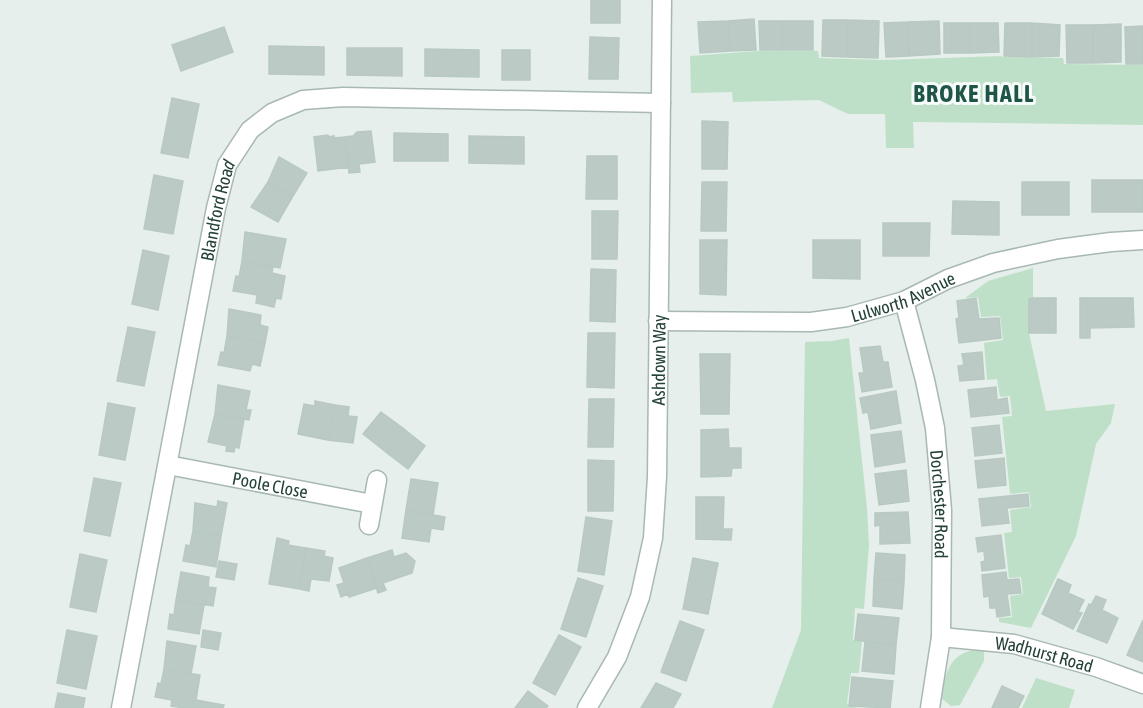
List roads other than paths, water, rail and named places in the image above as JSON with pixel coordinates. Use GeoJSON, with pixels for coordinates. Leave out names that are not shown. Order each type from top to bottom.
{"type":"FeatureCollection","features":[{"type":"Feature","properties":{"kind":"street","name":"Ashdown Way"},"geometry":{"type":"LineString","coordinates":[[587,708],[617,657],[629,627],[640,597],[653,538],[657,477],[662,0]]}},
{"type":"Feature","properties":{"kind":"street","name":"Blandford Road"},"geometry":{"type":"LineString","coordinates":[[121,708],[216,208],[227,165],[250,130],[272,113],[303,100],[343,97],[661,103]]}},
{"type":"Feature","properties":{"kind":"street","name":"Lulworth Avenue"},"geometry":{"type":"LineString","coordinates":[[658,321],[811,322],[847,317],[904,301],[948,279],[993,263],[1058,249],[1143,240]]}},
{"type":"Feature","properties":{"kind":"street","name":"Dorchester Road"},"geometry":{"type":"LineString","coordinates":[[904,301],[925,380],[934,428],[942,510],[942,637],[930,708]]}},
{"type":"Feature","properties":{"kind":"street","name":"Poole Close"},"geometry":{"type":"LineString","coordinates":[[168,465],[372,504]]}},
{"type":"Feature","properties":{"kind":"street"},"geometry":{"type":"LineString","coordinates":[[369,525],[376,480]]}},
{"type":"Feature","properties":{"kind":"street","name":"Wadhurst Road"},"geometry":{"type":"LineString","coordinates":[[942,637],[1014,644],[1096,667],[1143,684]]}},
{"type":"Feature","properties":{"kind":"district","name":"BROKE HALL"},"geometry":{"type":"Point","coordinates":[974,93]}}]}
